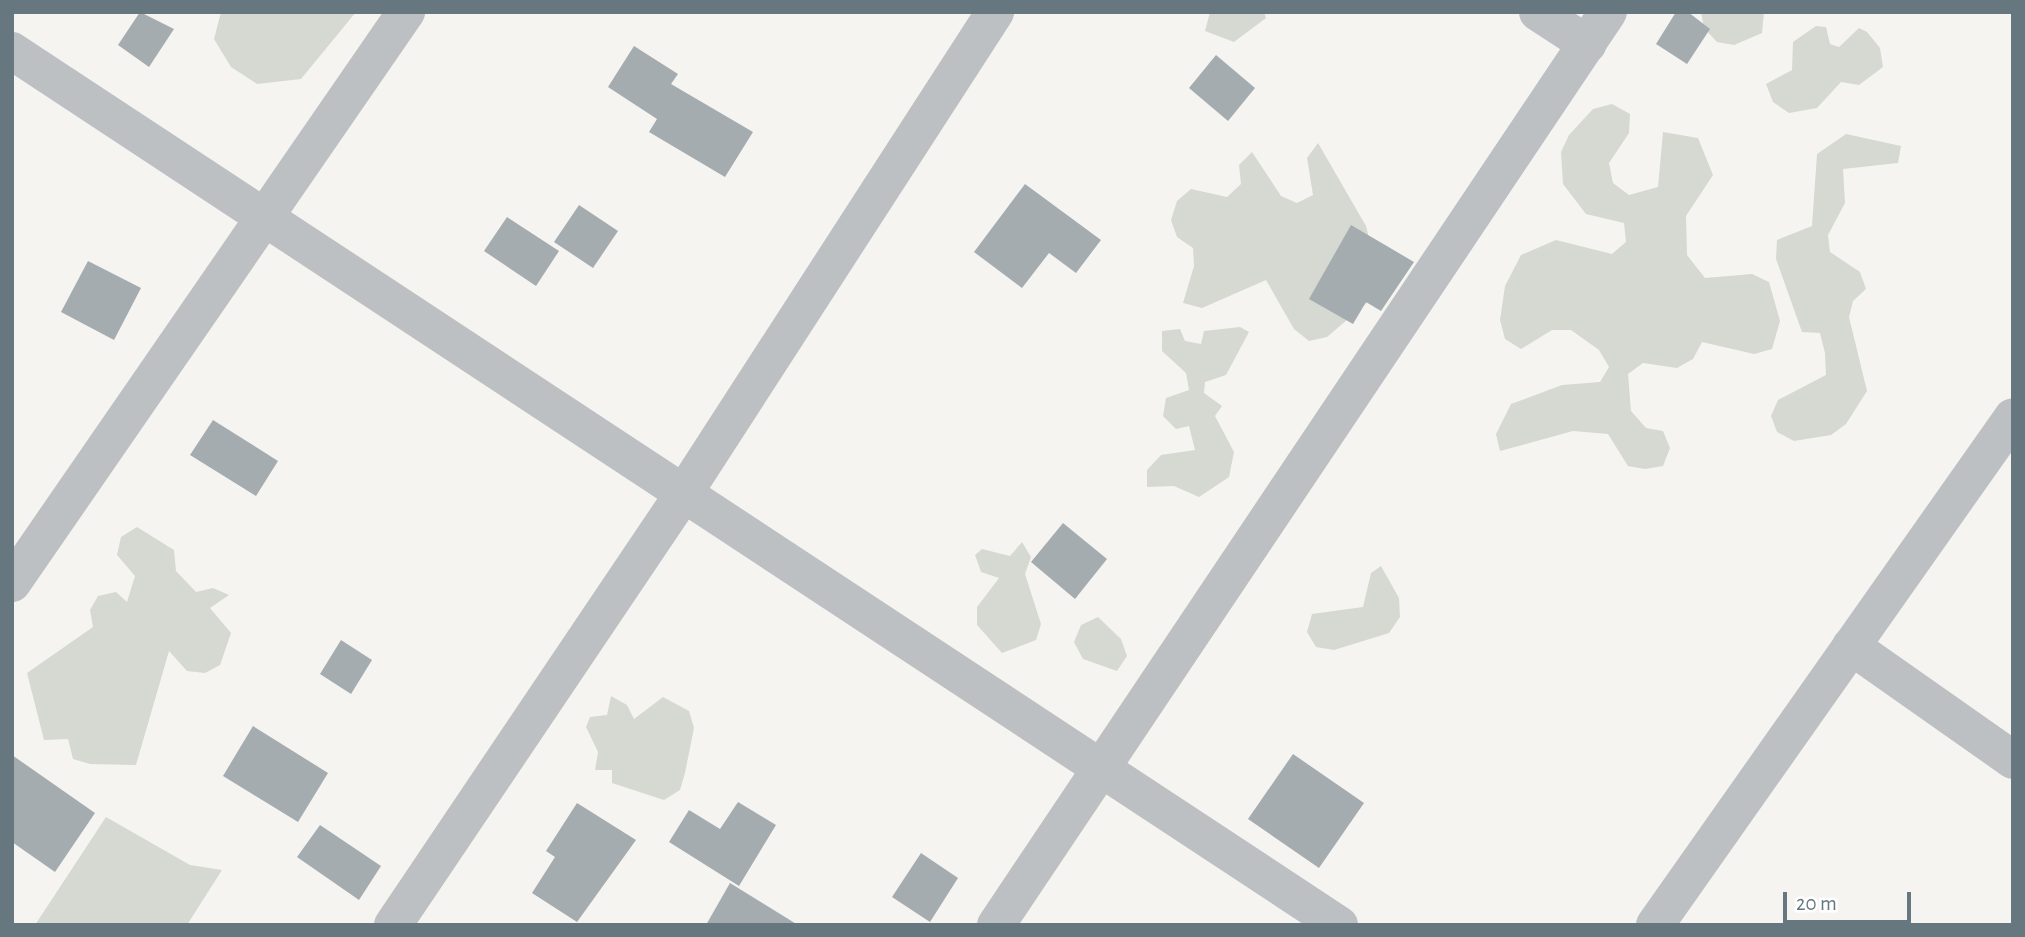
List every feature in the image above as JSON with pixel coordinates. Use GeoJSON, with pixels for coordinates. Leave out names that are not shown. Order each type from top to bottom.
{"type":"FeatureCollection","features":[{"type":"Feature","properties":{"kind":"street"},"geometry":{"type":"LineString","coordinates":[[12,583],[405,12]]}},
{"type":"Feature","properties":{"kind":"street"},"geometry":{"type":"LineString","coordinates":[[393,925],[684,493],[995,12]]}},
{"type":"Feature","properties":{"kind":"street"},"geometry":{"type":"LineString","coordinates":[[1538,12],[1587,44]]}},
{"type":"Feature","properties":{"kind":"street"},"geometry":{"type":"LineString","coordinates":[[996,925],[1608,12]]}},
{"type":"Feature","properties":{"kind":"street"},"geometry":{"type":"LineString","coordinates":[[12,51],[1102,766],[1339,925]]}},
{"type":"Feature","properties":{"kind":"street"},"geometry":{"type":"LineString","coordinates":[[1655,925],[2013,417]]}},
{"type":"Feature","properties":{"kind":"street"},"geometry":{"type":"LineString","coordinates":[[1851,646],[2013,760]]}},
{"type":"Feature","properties":{"kind":"shaded area"},"geometry":{"type":"Polygon","coordinates":[[[221,12],[356,12],[301,79],[257,84],[231,67],[214,39],[221,12]]]}},
{"type":"Feature","properties":{"kind":"shaded area"},"geometry":{"type":"Polygon","coordinates":[[[1210,12],[1264,12],[1266,18],[1234,42],[1205,31],[1210,12]]]}},
{"type":"Feature","properties":{"kind":"shaded area"},"geometry":{"type":"Polygon","coordinates":[[[1701,12],[1764,12],[1762,33],[1734,45],[1717,42],[1704,28],[1701,12]]]}},
{"type":"Feature","properties":{"kind":"shaded area"},"geometry":{"type":"Polygon","coordinates":[[[1816,26],[1826,27],[1830,44],[1839,47],[1859,28],[1867,32],[1880,48],[1883,67],[1859,85],[1841,82],[1817,108],[1789,113],[1773,102],[1766,84],[1792,70],[1793,42],[1816,26]]]}},
{"type":"Feature","properties":{"kind":"shaded area"},"geometry":{"type":"Polygon","coordinates":[[[1612,104],[1630,114],[1629,133],[1609,163],[1613,183],[1629,195],[1658,187],[1663,132],[1698,138],[1713,175],[1686,216],[1687,255],[1705,278],[1752,274],[1769,282],[1780,321],[1772,349],[1754,354],[1702,342],[1693,359],[1677,368],[1643,363],[1628,374],[1631,411],[1646,428],[1663,431],[1670,448],[1663,466],[1645,469],[1628,466],[1608,434],[1573,431],[1500,451],[1496,434],[1511,404],[1562,385],[1600,382],[1609,367],[1599,350],[1571,330],[1552,330],[1521,349],[1505,339],[1500,320],[1505,286],[1521,255],[1556,240],[1612,254],[1626,242],[1624,223],[1586,214],[1563,184],[1561,152],[1569,135],[1593,109],[1612,104]]]}},
{"type":"Feature","properties":{"kind":"shaded area"},"geometry":{"type":"Polygon","coordinates":[[[1846,134],[1901,146],[1898,163],[1843,169],[1845,203],[1828,235],[1830,252],[1860,272],[1866,289],[1853,301],[1849,317],[1867,391],[1846,424],[1831,435],[1794,441],[1777,432],[1771,416],[1778,400],[1826,375],[1825,353],[1820,333],[1802,332],[1776,259],[1777,240],[1812,226],[1817,154],[1846,134]]]}},
{"type":"Feature","properties":{"kind":"shaded area"},"geometry":{"type":"Polygon","coordinates":[[[1318,143],[1366,226],[1376,266],[1368,302],[1327,337],[1309,341],[1294,329],[1266,280],[1202,308],[1183,303],[1194,266],[1193,248],[1177,237],[1171,220],[1177,201],[1191,189],[1227,197],[1241,184],[1239,165],[1252,152],[1281,196],[1297,203],[1313,195],[1307,158],[1318,143]]]}},
{"type":"Feature","properties":{"kind":"shaded area"},"geometry":{"type":"Polygon","coordinates":[[[1240,327],[1249,332],[1226,375],[1205,382],[1204,393],[1222,406],[1215,416],[1234,452],[1229,477],[1199,497],[1174,486],[1147,487],[1147,470],[1161,455],[1195,450],[1189,426],[1176,429],[1163,416],[1166,398],[1189,390],[1186,373],[1162,351],[1162,331],[1180,329],[1185,341],[1201,344],[1204,331],[1240,327]]]}},
{"type":"Feature","properties":{"kind":"shaded area"},"geometry":{"type":"Polygon","coordinates":[[[137,527],[174,550],[176,571],[196,592],[213,588],[229,595],[210,608],[231,633],[220,665],[205,673],[187,671],[169,651],[136,765],[90,764],[73,759],[68,739],[44,740],[27,673],[93,627],[90,610],[98,596],[116,592],[127,602],[135,576],[117,555],[121,537],[137,527]]]}},
{"type":"Feature","properties":{"kind":"shaded area"},"geometry":{"type":"Polygon","coordinates":[[[1022,542],[1031,557],[1025,574],[1041,624],[1036,640],[1002,653],[977,625],[977,607],[999,578],[981,572],[975,555],[982,549],[1010,556],[1022,542]]]}},
{"type":"Feature","properties":{"kind":"shaded area"},"geometry":{"type":"Polygon","coordinates":[[[1381,566],[1399,598],[1400,617],[1389,633],[1334,650],[1316,647],[1307,632],[1312,614],[1363,607],[1371,573],[1381,566]]]}},
{"type":"Feature","properties":{"kind":"shaded area"},"geometry":{"type":"Polygon","coordinates":[[[1098,617],[1121,639],[1127,656],[1117,671],[1083,659],[1074,642],[1081,625],[1098,617]]]}},
{"type":"Feature","properties":{"kind":"shaded area"},"geometry":{"type":"Polygon","coordinates":[[[611,696],[627,705],[634,719],[663,697],[689,711],[694,728],[685,773],[680,790],[664,800],[612,783],[612,770],[595,770],[598,752],[586,727],[590,717],[607,715],[611,696]]]}},
{"type":"Feature","properties":{"kind":"shaded area"},"geometry":{"type":"Polygon","coordinates":[[[106,817],[190,865],[222,870],[187,925],[35,925],[106,817]]]}},
{"type":"Feature","properties":{"kind":"building"},"geometry":{"type":"Polygon","coordinates":[[[140,12],[174,29],[149,67],[118,45],[140,12]]]}},
{"type":"Feature","properties":{"kind":"building"},"geometry":{"type":"Polygon","coordinates":[[[1676,12],[1688,12],[1710,29],[1687,64],[1656,44],[1676,12]]]}},
{"type":"Feature","properties":{"kind":"building"},"geometry":{"type":"Polygon","coordinates":[[[634,46],[678,74],[671,84],[753,132],[725,177],[649,132],[657,119],[608,87],[634,46]]]}},
{"type":"Feature","properties":{"kind":"building"},"geometry":{"type":"Polygon","coordinates":[[[1216,55],[1255,88],[1228,121],[1189,88],[1216,55]]]}},
{"type":"Feature","properties":{"kind":"building"},"geometry":{"type":"Polygon","coordinates":[[[1025,184],[1101,240],[1076,273],[1049,253],[1022,288],[974,252],[1025,184]]]}},
{"type":"Feature","properties":{"kind":"building"},"geometry":{"type":"Polygon","coordinates":[[[579,205],[618,231],[593,268],[554,242],[579,205]]]}},
{"type":"Feature","properties":{"kind":"building"},"geometry":{"type":"Polygon","coordinates":[[[507,217],[559,251],[536,286],[484,251],[507,217]]]}},
{"type":"Feature","properties":{"kind":"building"},"geometry":{"type":"Polygon","coordinates":[[[1351,225],[1414,262],[1381,311],[1366,302],[1353,324],[1309,299],[1351,225]]]}},
{"type":"Feature","properties":{"kind":"building"},"geometry":{"type":"Polygon","coordinates":[[[88,261],[141,288],[114,340],[61,312],[88,261]]]}},
{"type":"Feature","properties":{"kind":"building"},"geometry":{"type":"Polygon","coordinates":[[[213,420],[278,461],[256,496],[190,455],[213,420]]]}},
{"type":"Feature","properties":{"kind":"building"},"geometry":{"type":"Polygon","coordinates":[[[1063,523],[1107,559],[1075,599],[1031,562],[1063,523]]]}},
{"type":"Feature","properties":{"kind":"building"},"geometry":{"type":"Polygon","coordinates":[[[341,640],[372,660],[351,694],[320,674],[341,640]]]}},
{"type":"Feature","properties":{"kind":"building"},"geometry":{"type":"Polygon","coordinates":[[[253,726],[328,773],[298,822],[223,776],[253,726]]]}},
{"type":"Feature","properties":{"kind":"building"},"geometry":{"type":"Polygon","coordinates":[[[1293,754],[1364,803],[1319,868],[1248,819],[1293,754]]]}},
{"type":"Feature","properties":{"kind":"building"},"geometry":{"type":"Polygon","coordinates":[[[12,755],[95,813],[55,872],[12,842],[12,755]]]}},
{"type":"Feature","properties":{"kind":"building"},"geometry":{"type":"Polygon","coordinates":[[[738,802],[776,825],[739,886],[669,842],[689,810],[720,829],[738,802]]]}},
{"type":"Feature","properties":{"kind":"building"},"geometry":{"type":"Polygon","coordinates":[[[577,803],[636,840],[577,922],[532,893],[555,857],[546,851],[577,803]]]}},
{"type":"Feature","properties":{"kind":"building"},"geometry":{"type":"Polygon","coordinates":[[[320,825],[381,866],[359,900],[297,857],[320,825]]]}},
{"type":"Feature","properties":{"kind":"building"},"geometry":{"type":"Polygon","coordinates":[[[921,853],[958,878],[930,922],[892,897],[921,853]]]}},
{"type":"Feature","properties":{"kind":"building"},"geometry":{"type":"Polygon","coordinates":[[[730,883],[798,925],[706,925],[730,883]]]}}]}
